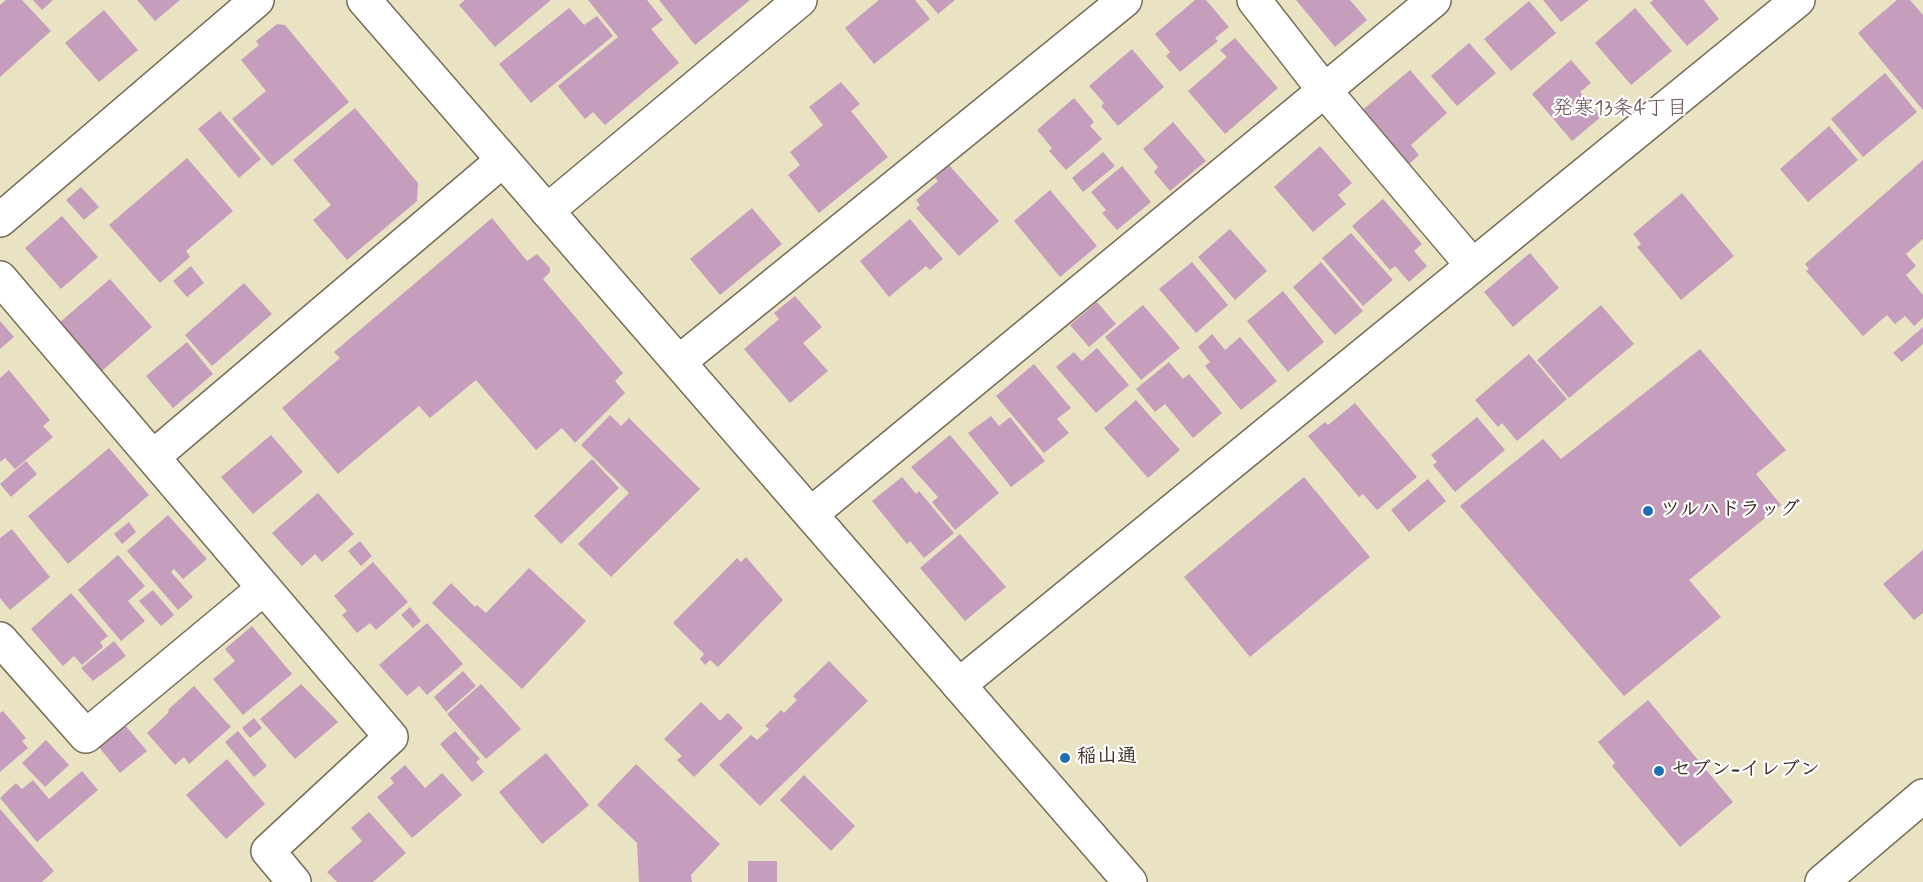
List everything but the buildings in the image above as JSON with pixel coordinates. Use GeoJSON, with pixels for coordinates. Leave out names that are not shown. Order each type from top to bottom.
{"type":"FeatureCollection","features":[{"type":"Feature","properties":{"kind":"street"},"geometry":{"type":"LineString","coordinates":[[0,220],[257,0]]}},
{"type":"Feature","properties":{"kind":"street"},"geometry":{"type":"LineString","coordinates":[[364,0],[1130,882]]}},
{"type":"Feature","properties":{"kind":"street"},"geometry":{"type":"LineString","coordinates":[[548,211],[800,0]]}},
{"type":"Feature","properties":{"kind":"street"},"geometry":{"type":"LineString","coordinates":[[679,363],[1125,0]]}},
{"type":"Feature","properties":{"kind":"street"},"geometry":{"type":"LineString","coordinates":[[1254,0],[1324,90],[1473,265]]}},
{"type":"Feature","properties":{"kind":"street"},"geometry":{"type":"LineString","coordinates":[[811,514],[1434,0]]}},
{"type":"Feature","properties":{"kind":"street"},"geometry":{"type":"LineString","coordinates":[[959,685],[1798,0]]}},
{"type":"Feature","properties":{"kind":"street"},"geometry":{"type":"LineString","coordinates":[[153,458],[503,160]]}},
{"type":"Feature","properties":{"kind":"street"},"geometry":{"type":"LineString","coordinates":[[0,278],[391,737],[268,851],[294,882]]}},
{"type":"Feature","properties":{"kind":"street"},"geometry":{"type":"LineString","coordinates":[[0,639],[86,736],[264,588]]}},
{"type":"Feature","properties":{"kind":"street"},"geometry":{"type":"LineString","coordinates":[[1822,882],[1923,796]]}},
{"type":"Feature","properties":{"kind":"place","name":"ツルハドラッグ"},"geometry":{"type":"Point","coordinates":[1648,511]}},
{"type":"Feature","properties":{"kind":"place","name":"稲山通"},"geometry":{"type":"Point","coordinates":[1065,758]}},
{"type":"Feature","properties":{"kind":"place","name":"セブン-イレブン"},"geometry":{"type":"Point","coordinates":[1659,771]}},
{"type":"Feature","properties":{"kind":"district","name":"発寒13条4丁目"},"geometry":{"type":"Point","coordinates":[1620,110]}}]}
